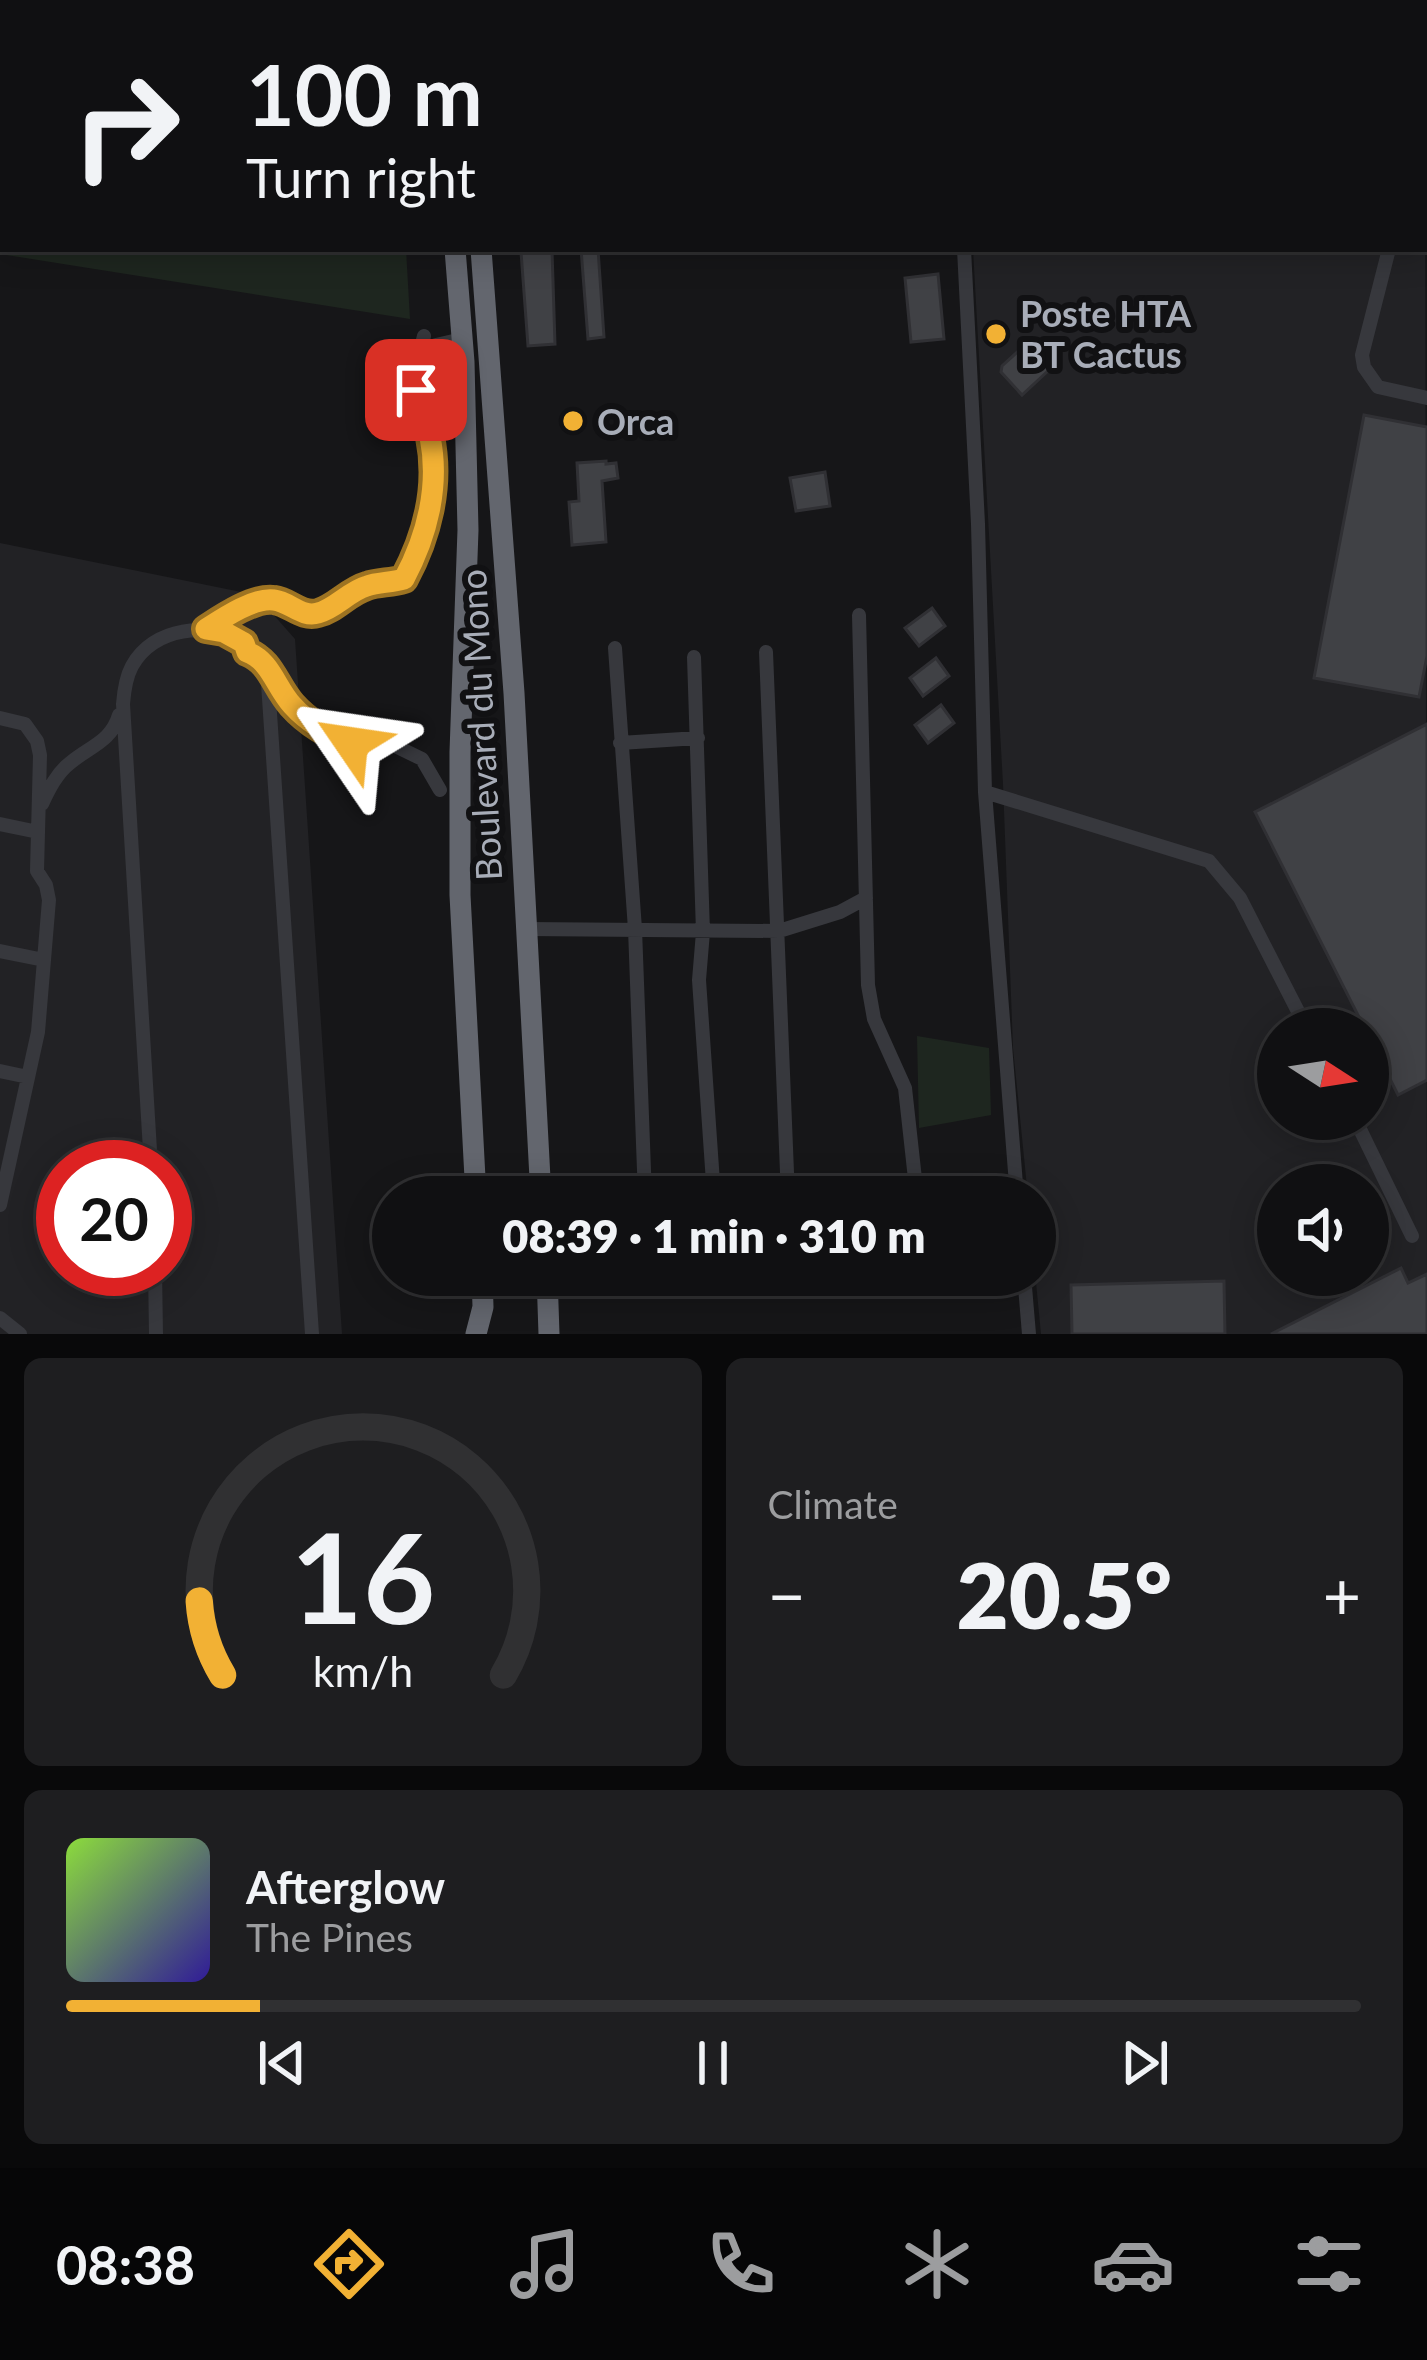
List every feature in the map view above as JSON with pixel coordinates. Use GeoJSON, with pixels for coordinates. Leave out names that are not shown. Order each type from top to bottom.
{"type":"FeatureCollection","features":[{"type":"Feature","properties":{"kind":"highway","name":"Boulevard du Mono"},"geometry":{"type":"LineString","coordinates":[[455,252],[468,530],[460,896],[475,1176]]}},
{"type":"Feature","properties":{"kind":"highway","name":"Boulevard du Mono"},"geometry":{"type":"LineString","coordinates":[[481,252],[514,693],[540,1176]]}},
{"type":"Feature","properties":{"kind":"highway"},"geometry":{"type":"LineString","coordinates":[[476,1334],[483,1296]]}},
{"type":"Feature","properties":{"kind":"highway"},"geometry":{"type":"LineString","coordinates":[[548,1296],[549,1334]]}},
{"type":"Feature","properties":{"kind":"street"},"geometry":{"type":"LineString","coordinates":[[964,252],[985,792],[1015,1176]]}},
{"type":"Feature","properties":{"kind":"street"},"geometry":{"type":"LineString","coordinates":[[1388,252],[1362,355],[1364,367],[1378,387],[1427,398]]}},
{"type":"Feature","properties":{"kind":"street"},"geometry":{"type":"LineString","coordinates":[[206,629],[234,611],[270,598],[307,615],[322,613],[369,585],[404,579],[419,551],[432,499],[429,434],[416,390],[424,336]]}},
{"type":"Feature","properties":{"kind":"street"},"geometry":{"type":"LineString","coordinates":[[419,354],[462,339]]}},
{"type":"Feature","properties":{"kind":"street"},"geometry":{"type":"LineString","coordinates":[[859,615],[868,985],[874,1018],[904,1088],[914,1176]]}},
{"type":"Feature","properties":{"kind":"street"},"geometry":{"type":"LineString","coordinates":[[39,813],[48,791],[69,764],[96,747],[116,725],[133,663],[170,635],[206,629],[224,632],[262,658],[293,707],[328,736],[351,743],[387,742],[422,759],[440,790]]}},
{"type":"Feature","properties":{"kind":"street"},"geometry":{"type":"LineString","coordinates":[[614,648],[635,929],[643,1176]]}},
{"type":"Feature","properties":{"kind":"street"},"geometry":{"type":"LineString","coordinates":[[766,652],[787,1176]]}},
{"type":"Feature","properties":{"kind":"street"},"geometry":{"type":"LineString","coordinates":[[694,657],[703,932],[699,980],[713,1176]]}},
{"type":"Feature","properties":{"kind":"street"},"geometry":{"type":"LineString","coordinates":[[267,667],[312,1334]]}},
{"type":"Feature","properties":{"kind":"street"},"geometry":{"type":"LineString","coordinates":[[123,704],[149,1140]]}},
{"type":"Feature","properties":{"kind":"street"},"geometry":{"type":"LineString","coordinates":[[0,718],[25,724],[37,741],[37,871],[49,900],[38,1032],[1,1198]]}},
{"type":"Feature","properties":{"kind":"street"},"geometry":{"type":"LineString","coordinates":[[620,743],[698,738]]}},
{"type":"Feature","properties":{"kind":"street"},"geometry":{"type":"LineString","coordinates":[[985,792],[1209,861],[1240,898],[1296,1008]]}},
{"type":"Feature","properties":{"kind":"street"},"geometry":{"type":"LineString","coordinates":[[0,824],[38,832]]}},
{"type":"Feature","properties":{"kind":"street"},"geometry":{"type":"LineString","coordinates":[[526,929],[779,932],[866,898]]}},
{"type":"Feature","properties":{"kind":"street"},"geometry":{"type":"LineString","coordinates":[[0,951],[44,960]]}},
{"type":"Feature","properties":{"kind":"street"},"geometry":{"type":"LineString","coordinates":[[0,1071],[28,1077]]}},
{"type":"Feature","properties":{"kind":"street"},"geometry":{"type":"LineString","coordinates":[[1365,1140],[1412,1235]]}},
{"type":"Feature","properties":{"kind":"street"},"geometry":{"type":"LineString","coordinates":[[155,1296],[155,1334]]}},
{"type":"Feature","properties":{"kind":"street"},"geometry":{"type":"LineString","coordinates":[[1026,1296],[1029,1334]]}},
{"type":"Feature","properties":{"kind":"street"},"geometry":{"type":"LineString","coordinates":[[0,1318],[20,1334]]}},
{"type":"Feature","properties":{"kind":"shaded area"},"geometry":{"type":"Polygon","coordinates":[[[406,252],[410,319],[0,254],[406,252]]]}},
{"type":"Feature","properties":{"kind":"shaded area"},"geometry":{"type":"Polygon","coordinates":[[[973,252],[1425,252],[1427,1334],[1041,1334],[1037,1296],[1056,1296],[1056,1176],[1026,1176],[1013,1048],[973,252]]]}},
{"type":"Feature","properties":{"kind":"shaded area"},"geometry":{"type":"Polygon","coordinates":[[[0,543],[256,595],[295,639],[342,1334],[0,1334],[0,543]]]}},
{"type":"Feature","properties":{"kind":"shaded area"},"geometry":{"type":"Polygon","coordinates":[[[917,1036],[989,1048],[991,1115],[919,1128],[917,1036]]]}},
{"type":"Feature","properties":{"kind":"building"},"geometry":{"type":"Polygon","coordinates":[[[521,252],[552,252],[555,344],[528,346],[521,252]]]}},
{"type":"Feature","properties":{"kind":"building"},"geometry":{"type":"Polygon","coordinates":[[[581,252],[598,252],[604,337],[588,339],[581,252]]]}},
{"type":"Feature","properties":{"kind":"building"},"geometry":{"type":"Polygon","coordinates":[[[938,274],[944,339],[911,342],[905,278],[938,274]]]}},
{"type":"Feature","properties":{"kind":"building"},"geometry":{"type":"Polygon","coordinates":[[[1025,345],[1049,370],[1022,395],[1001,372],[1025,345]]]}},
{"type":"Feature","properties":{"kind":"building"},"geometry":{"type":"Polygon","coordinates":[[[1364,415],[1427,427],[1427,656],[1419,697],[1314,678],[1364,415]]]}},
{"type":"Feature","properties":{"kind":"building"},"geometry":{"type":"Polygon","coordinates":[[[577,463],[616,463],[618,478],[602,481],[606,542],[572,545],[569,502],[579,501],[577,463]]]}},
{"type":"Feature","properties":{"kind":"building"},"geometry":{"type":"Polygon","coordinates":[[[825,472],[830,506],[796,511],[790,478],[825,472]]]}},
{"type":"Feature","properties":{"kind":"building"},"geometry":{"type":"Polygon","coordinates":[[[932,608],[945,626],[919,646],[905,628],[932,608]]]}},
{"type":"Feature","properties":{"kind":"building"},"geometry":{"type":"Polygon","coordinates":[[[936,658],[949,676],[923,696],[910,678],[936,658]]]}},
{"type":"Feature","properties":{"kind":"building"},"geometry":{"type":"Polygon","coordinates":[[[941,705],[954,723],[928,743],[915,725],[941,705]]]}},
{"type":"Feature","properties":{"kind":"building"},"geometry":{"type":"Polygon","coordinates":[[[1427,724],[1427,1080],[1398,1095],[1389,1077],[1389,1008],[1354,1008],[1255,812],[1427,724]]]}},
{"type":"Feature","properties":{"kind":"building"},"geometry":{"type":"Polygon","coordinates":[[[1401,1268],[1408,1283],[1427,1274],[1427,1334],[1271,1334],[1346,1296],[1389,1296],[1389,1274],[1401,1268]]]}},
{"type":"Feature","properties":{"kind":"building"},"geometry":{"type":"Polygon","coordinates":[[[1224,1281],[1225,1334],[1072,1334],[1071,1285],[1224,1281]]]}},
{"type":"Feature","properties":{"kind":"place","name":"Poste HTA BT Cactus"},"geometry":{"type":"Point","coordinates":[996,334]}},
{"type":"Feature","properties":{"kind":"place","name":"Orca"},"geometry":{"type":"Point","coordinates":[573,421]}},
{"type":"Feature","properties":{"kind":"route"},"geometry":{"type":"LineString","coordinates":[[351,743],[328,736],[293,707],[262,658],[247,652],[244,643],[206,629],[234,611],[270,598],[307,615],[322,613],[369,585],[404,579],[419,551],[432,499],[429,434],[416,390]]}}]}
